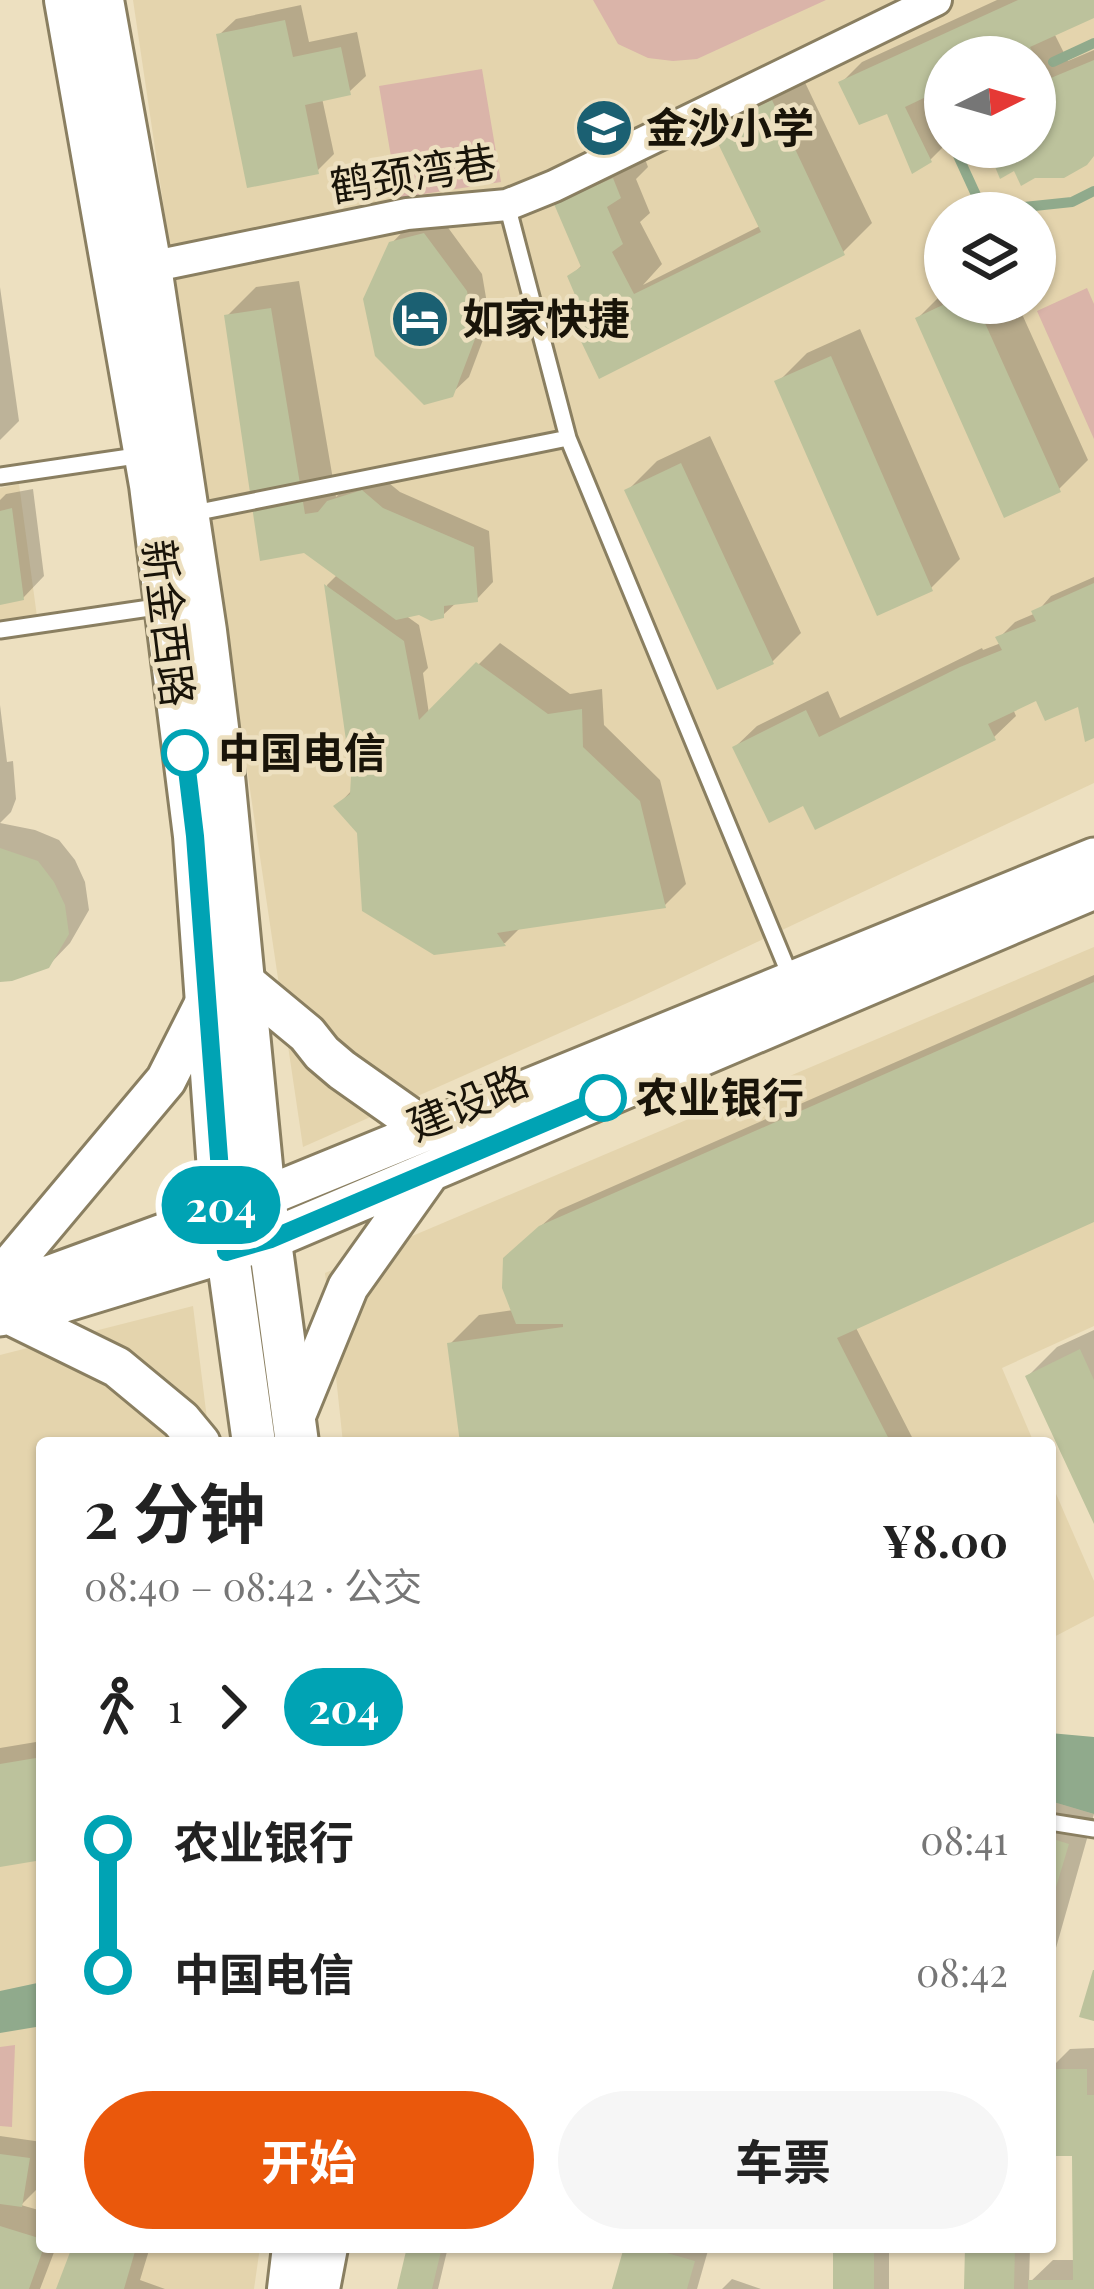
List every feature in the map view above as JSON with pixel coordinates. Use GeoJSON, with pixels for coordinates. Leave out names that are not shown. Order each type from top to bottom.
{"type":"FeatureCollection","features":[{"type":"Feature","properties":{"kind":"main road","name":"新金西路"},"geometry":{"type":"LineString","coordinates":[[65,0],[146,455],[195,836],[264,1197],[296,1431]]}},
{"type":"Feature","properties":{"kind":"main road","name":"新金西路"},"geometry":{"type":"LineString","coordinates":[[101,0],[150,267],[223,776],[224,1232],[253,1437]]}},
{"type":"Feature","properties":{"kind":"main road"},"geometry":{"type":"LineString","coordinates":[[289,2289],[293,2253]]}},
{"type":"Feature","properties":{"kind":"main road"},"geometry":{"type":"LineString","coordinates":[[318,2289],[325,2253]]}},
{"type":"Feature","properties":{"kind":"street","name":"鹤颈湾巷"},"geometry":{"type":"LineString","coordinates":[[150,267],[406,214],[507,205],[574,177],[936,0]]}},
{"type":"Feature","properties":{"kind":"street","name":"建设路"},"geometry":{"type":"LineString","coordinates":[[2,1299],[54,1305],[224,1232],[264,1197],[1094,858]]}},
{"type":"Feature","properties":{"kind":"street","name":"建设路"},"geometry":{"type":"LineString","coordinates":[[224,1232],[271,1239],[1094,890]]}},
{"type":"Feature","properties":{"kind":"street"},"geometry":{"type":"LineString","coordinates":[[195,1437],[117,1367],[2,1299],[166,1079],[225,990],[308,1034],[332,1061],[428,1130]]}},
{"type":"Feature","properties":{"kind":"street"},"geometry":{"type":"LineString","coordinates":[[296,1431],[348,1287],[430,1171]]}},
{"type":"Feature","properties":{"kind":"lane"},"geometry":{"type":"LineString","coordinates":[[507,205],[568,437],[792,981]]}},
{"type":"Feature","properties":{"kind":"lane"},"geometry":{"type":"LineString","coordinates":[[188,514],[568,437]]}},
{"type":"Feature","properties":{"kind":"lane"},"geometry":{"type":"LineString","coordinates":[[0,476],[146,455]]}},
{"type":"Feature","properties":{"kind":"lane"},"geometry":{"type":"LineString","coordinates":[[0,630],[166,605]]}},
{"type":"Feature","properties":{"kind":"lane"},"geometry":{"type":"LineString","coordinates":[[1056,1823],[1094,1829]]}},
{"type":"Feature","properties":{"kind":"shaded area"},"geometry":{"type":"Polygon","coordinates":[[[133,0],[1094,0],[1094,783],[634,1000],[303,1147],[133,0]]]}},
{"type":"Feature","properties":{"kind":"shaded area"},"geometry":{"type":"Polygon","coordinates":[[[593,0],[826,0],[697,59],[673,61],[648,58],[618,44],[593,0]]]}},
{"type":"Feature","properties":{"kind":"shaded area"},"geometry":{"type":"Polygon","coordinates":[[[482,69],[501,182],[398,198],[379,86],[482,69]]]}},
{"type":"Feature","properties":{"kind":"shaded area"},"geometry":{"type":"Polygon","coordinates":[[[1087,288],[1094,304],[1094,439],[1043,324],[1056,324],[1056,302],[1087,288]]]}},
{"type":"Feature","properties":{"kind":"shaded area"},"geometry":{"type":"Polygon","coordinates":[[[19,484],[38,624],[0,630],[0,488],[19,484]]]}},
{"type":"Feature","properties":{"kind":"shaded area"},"geometry":{"type":"Polygon","coordinates":[[[1094,947],[1094,1326],[1002,1368],[1031,1437],[342,1437],[325,1273],[1094,947]]]}},
{"type":"Feature","properties":{"kind":"shaded area"},"geometry":{"type":"Polygon","coordinates":[[[193,1306],[209,1437],[36,1437],[36,2253],[259,2253],[254,2289],[0,2289],[0,1355],[193,1306]]]}},
{"type":"Feature","properties":{"kind":"shaded area"},"geometry":{"type":"Polygon","coordinates":[[[1056,1494],[1094,1581],[1094,1616],[1056,1636],[1056,1494]]]}},
{"type":"Feature","properties":{"kind":"shaded area"},"geometry":{"type":"Polygon","coordinates":[[[1056,1734],[1094,1737],[1094,1814],[1056,1803],[1056,1734]]]}},
{"type":"Feature","properties":{"kind":"shaded area"},"geometry":{"type":"Polygon","coordinates":[[[36,1983],[36,2027],[0,2033],[0,1991],[36,1983]]]}},
{"type":"Feature","properties":{"kind":"shaded area"},"geometry":{"type":"Polygon","coordinates":[[[15,2045],[12,2127],[0,2126],[0,2047],[15,2045]]]}},
{"type":"Feature","properties":{"kind":"building"},"geometry":{"type":"Polygon","coordinates":[[[1018,0],[1094,0],[1094,18],[1054,36],[939,36],[1018,0]]]}},
{"type":"Feature","properties":{"kind":"building"},"geometry":{"type":"Polygon","coordinates":[[[285,20],[293,57],[341,47],[351,95],[305,105],[319,174],[247,188],[216,34],[285,20]]]}},
{"type":"Feature","properties":{"kind":"building"},"geometry":{"type":"Polygon","coordinates":[[[924,43],[924,98],[905,107],[924,146],[924,167],[912,174],[887,114],[859,125],[838,82],[924,43]]]}},
{"type":"Feature","properties":{"kind":"building"},"geometry":{"type":"Polygon","coordinates":[[[1094,60],[1094,156],[1087,165],[1064,178],[1035,178],[1021,186],[1014,171],[1000,179],[996,168],[1056,168],[1056,76],[1094,60]]]}},
{"type":"Feature","properties":{"kind":"building"},"geometry":{"type":"Polygon","coordinates":[[[772,100],[845,255],[599,379],[566,310],[578,302],[567,276],[581,267],[554,204],[613,178],[621,198],[607,207],[623,244],[612,252],[634,294],[761,232],[711,129],[772,100]]]}},
{"type":"Feature","properties":{"kind":"building","name":"如家快捷"},"geometry":{"type":"Polygon","coordinates":[[[424,233],[467,291],[475,339],[453,397],[424,405],[375,356],[363,299],[389,242],[424,233]]]}},
{"type":"Feature","properties":{"kind":"building"},"geometry":{"type":"Polygon","coordinates":[[[271,308],[305,514],[362,490],[383,508],[474,547],[478,602],[444,606],[444,618],[431,621],[419,615],[396,620],[304,553],[260,561],[224,315],[271,308]]]}},
{"type":"Feature","properties":{"kind":"building"},"geometry":{"type":"Polygon","coordinates":[[[924,314],[924,324],[985,324],[1061,492],[1004,518],[915,318],[924,314]]]}},
{"type":"Feature","properties":{"kind":"building"},"geometry":{"type":"Polygon","coordinates":[[[831,356],[933,591],[877,616],[774,381],[831,356]]]}},
{"type":"Feature","properties":{"kind":"building"},"geometry":{"type":"Polygon","coordinates":[[[681,463],[774,664],[717,690],[624,490],[681,463]]]}},
{"type":"Feature","properties":{"kind":"building"},"geometry":{"type":"Polygon","coordinates":[[[12,508],[24,600],[0,605],[0,511],[12,508]]]}},
{"type":"Feature","properties":{"kind":"building"},"geometry":{"type":"Polygon","coordinates":[[[1094,583],[1094,738],[1085,742],[1078,707],[1045,721],[1036,701],[988,724],[996,740],[815,830],[803,806],[769,823],[732,747],[806,710],[819,737],[1002,650],[995,637],[1036,621],[1031,611],[1094,583]]]}},
{"type":"Feature","properties":{"kind":"building"},"geometry":{"type":"Polygon","coordinates":[[[324,584],[404,641],[419,720],[476,662],[548,714],[582,709],[583,747],[640,801],[666,908],[497,933],[506,946],[434,955],[362,911],[357,833],[333,806],[350,794],[351,776],[324,584]]]}},
{"type":"Feature","properties":{"kind":"building"},"geometry":{"type":"Polygon","coordinates":[[[0,848],[38,861],[65,905],[69,934],[49,968],[0,982],[0,848]]]}},
{"type":"Feature","properties":{"kind":"building"},"geometry":{"type":"Polygon","coordinates":[[[1094,982],[1094,1222],[837,1338],[888,1437],[459,1437],[447,1343],[563,1327],[516,1324],[502,1288],[503,1258],[539,1226],[1094,982]]]}},
{"type":"Feature","properties":{"kind":"building"},"geometry":{"type":"Polygon","coordinates":[[[1080,1349],[1094,1380],[1094,1524],[1056,1437],[1025,1376],[1080,1349]]]}},
{"type":"Feature","properties":{"kind":"building"},"geometry":{"type":"Polygon","coordinates":[[[36,1758],[36,1861],[0,1867],[0,1764],[36,1758]]]}},
{"type":"Feature","properties":{"kind":"building"},"geometry":{"type":"Polygon","coordinates":[[[1056,1840],[1069,1844],[1056,1887],[1056,1840]]]}},
{"type":"Feature","properties":{"kind":"building"},"geometry":{"type":"Polygon","coordinates":[[[1094,1970],[1094,2021],[1079,2017],[1094,1970]]]}},
{"type":"Feature","properties":{"kind":"building"},"geometry":{"type":"Polygon","coordinates":[[[1056,2069],[1087,2069],[1087,2095],[1094,2095],[1094,2289],[1028,2289],[1028,2280],[1073,2280],[1072,2156],[1056,2156],[1056,2069]]]}},
{"type":"Feature","properties":{"kind":"building"},"geometry":{"type":"Polygon","coordinates":[[[0,2154],[30,2158],[22,2207],[0,2204],[0,2154]]]}},
{"type":"Feature","properties":{"kind":"building"},"geometry":{"type":"Polygon","coordinates":[[[0,2226],[36,2237],[36,2253],[42,2253],[29,2289],[0,2289],[0,2226]]]}},
{"type":"Feature","properties":{"kind":"building"},"geometry":{"type":"Polygon","coordinates":[[[70,2253],[135,2253],[124,2289],[56,2289],[70,2253]]]}},
{"type":"Feature","properties":{"kind":"building"},"geometry":{"type":"Polygon","coordinates":[[[406,2253],[441,2253],[432,2289],[397,2289],[406,2253]]]}},
{"type":"Feature","properties":{"kind":"building"},"geometry":{"type":"Polygon","coordinates":[[[622,2253],[667,2253],[695,2261],[687,2289],[612,2289],[622,2253]]]}},
{"type":"Feature","properties":{"kind":"building"},"geometry":{"type":"Polygon","coordinates":[[[833,2253],[874,2253],[874,2289],[833,2289],[833,2253]]]}},
{"type":"Feature","properties":{"kind":"building"},"geometry":{"type":"Polygon","coordinates":[[[965,2253],[1015,2253],[1014,2289],[964,2289],[965,2253]]]}},
{"type":"Feature","properties":{"kind":"waterway"},"geometry":{"type":"LineString","coordinates":[[1056,61],[1094,43]]}},
{"type":"Feature","properties":{"kind":"waterway"},"geometry":{"type":"LineString","coordinates":[[964,168],[982,208],[997,201],[1005,212],[1072,202],[1094,191]]}},
{"type":"Feature","properties":{"kind":"bus line","name":"204"},"geometry":{"type":"LineString","coordinates":[[185,753],[226,1252],[271,1239],[603,1098]]}},
{"type":"Feature","properties":{"kind":"place","name":"金沙小学"},"geometry":{"type":"Point","coordinates":[604,128]}},
{"type":"Feature","properties":{"kind":"place","name":"如家快捷"},"geometry":{"type":"Point","coordinates":[420,319]}},
{"type":"Feature","properties":{"kind":"place","name":"中国电信"},"geometry":{"type":"Point","coordinates":[185,753]}},
{"type":"Feature","properties":{"kind":"place","name":"农业银行"},"geometry":{"type":"Point","coordinates":[603,1098]}}]}
